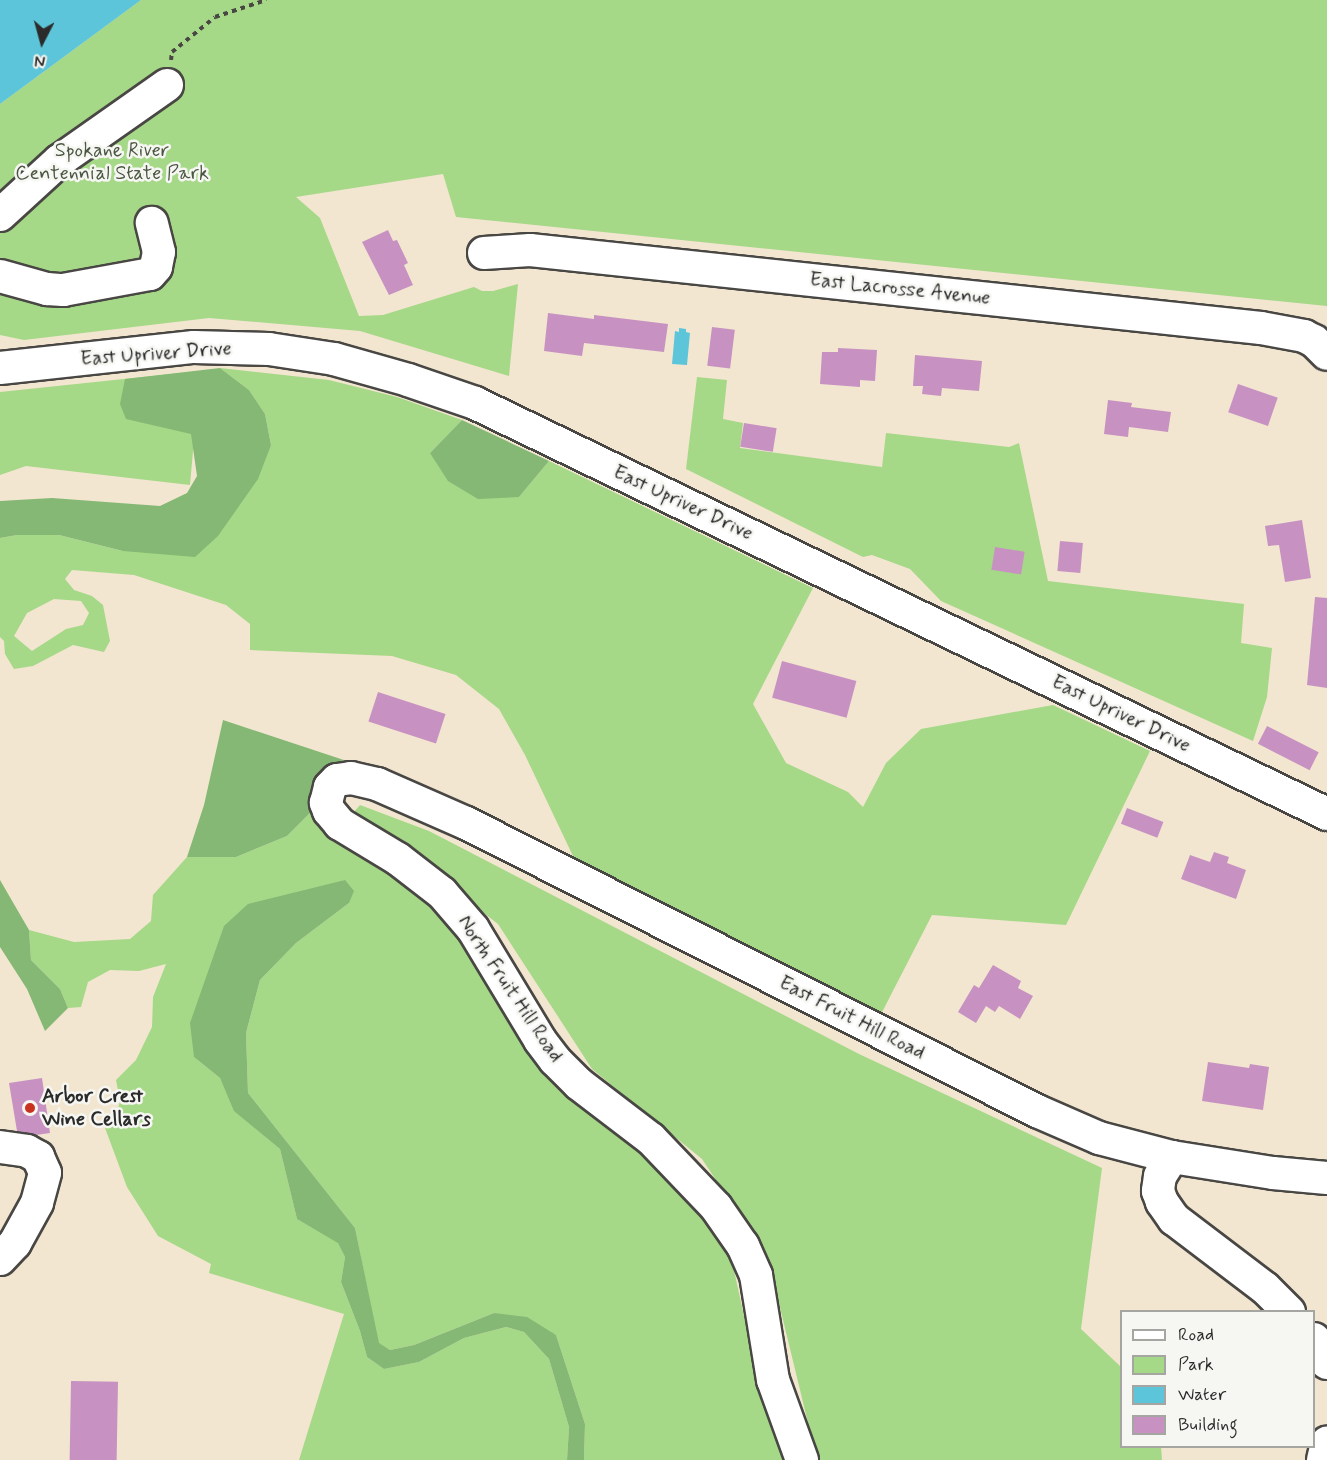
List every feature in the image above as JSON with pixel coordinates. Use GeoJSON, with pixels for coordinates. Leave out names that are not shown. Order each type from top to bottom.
{"type":"FeatureCollection","features":[{"type":"Feature","properties":{"kind":"street"},"geometry":{"type":"LineString","coordinates":[[0,215],[59,161],[167,85]]}},
{"type":"Feature","properties":{"kind":"street"},"geometry":{"type":"LineString","coordinates":[[0,276],[47,289],[63,290],[150,274],[156,267],[159,252],[152,223]]}},
{"type":"Feature","properties":{"kind":"street","name":"East Lacrosse Avenue"},"geometry":{"type":"LineString","coordinates":[[484,253],[530,250],[1262,328],[1292,332],[1320,347]]}},
{"type":"Feature","properties":{"kind":"street","name":"East Upriver Drive"},"geometry":{"type":"LineString","coordinates":[[0,368],[194,347],[259,349],[334,359],[408,380],[485,408],[1327,814]]}},
{"type":"Feature","properties":{"kind":"street","name":"North Fruit Hill Road"},"geometry":{"type":"LineString","coordinates":[[398,793],[351,778],[337,780],[330,787],[326,803],[329,811],[340,824],[398,859],[442,893],[473,929],[540,1040],[555,1059],[579,1084],[651,1139],[716,1207],[743,1245],[756,1275],[773,1380],[802,1460]]}},
{"type":"Feature","properties":{"kind":"street","name":"East Fruit Hill Road"},"geometry":{"type":"LineString","coordinates":[[398,793],[466,823],[1036,1111],[1099,1138],[1172,1157],[1273,1173],[1327,1178]]}},
{"type":"Feature","properties":{"kind":"street"},"geometry":{"type":"LineString","coordinates":[[0,1147],[27,1151],[38,1157],[45,1173],[37,1203],[15,1244],[0,1259]]}},
{"type":"Feature","properties":{"kind":"street"},"geometry":{"type":"LineString","coordinates":[[1172,1157],[1160,1176],[1158,1191],[1162,1202],[1174,1219],[1265,1288],[1288,1310]]}},
{"type":"Feature","properties":{"kind":"street"},"geometry":{"type":"LineString","coordinates":[[1315,1341],[1327,1363]]}},
{"type":"Feature","properties":{"kind":"street"},"geometry":{"type":"LineString","coordinates":[[1323,1460],[1327,1442]]}},
{"type":"Feature","properties":{"kind":"path"},"geometry":{"type":"LineString","coordinates":[[167,85],[172,52],[215,17],[266,0]]}},
{"type":"Feature","properties":{"kind":"green space","name":"Spokane River Centennial State Park"},"geometry":{"type":"Polygon","coordinates":[[[141,0],[1327,0],[1327,306],[456,217],[443,174],[296,197],[320,218],[359,316],[383,315],[474,287],[482,291],[493,291],[518,284],[509,376],[360,331],[209,318],[24,340],[0,335],[0,104],[141,0]]]}},
{"type":"Feature","properties":{"kind":"green space"},"geometry":{"type":"Polygon","coordinates":[[[220,368],[329,380],[397,397],[462,420],[430,453],[519,497],[549,461],[813,588],[753,704],[786,763],[848,792],[863,807],[886,763],[921,729],[1053,705],[1150,751],[1066,925],[932,915],[878,1020],[582,875],[525,755],[499,709],[456,675],[392,656],[250,650],[250,624],[226,605],[134,575],[72,570],[65,579],[74,590],[92,596],[103,605],[110,641],[104,652],[73,645],[33,666],[14,669],[5,654],[4,641],[0,637],[0,538],[17,535],[59,535],[123,551],[271,445],[265,414],[249,390],[220,368]],[[54,599],[27,613],[14,636],[32,651],[66,629],[83,625],[89,613],[81,601],[54,599]]]}},
{"type":"Feature","properties":{"kind":"green space"},"geometry":{"type":"Polygon","coordinates":[[[220,368],[249,390],[265,414],[271,445],[258,479],[218,536],[195,557],[123,551],[59,535],[17,535],[0,538],[0,501],[52,498],[160,506],[187,493],[197,476],[191,434],[126,419],[120,404],[125,379],[220,368]]]}},
{"type":"Feature","properties":{"kind":"green space"},"geometry":{"type":"Polygon","coordinates":[[[200,371],[190,485],[26,466],[0,475],[0,392],[200,371]]]}},
{"type":"Feature","properties":{"kind":"green space"},"geometry":{"type":"Polygon","coordinates":[[[697,377],[727,380],[723,419],[743,423],[740,448],[882,467],[886,433],[1009,447],[1019,443],[1048,581],[1244,604],[1241,643],[1272,648],[1267,697],[1253,741],[941,601],[910,569],[872,555],[863,557],[686,469],[697,377]]]}},
{"type":"Feature","properties":{"kind":"green space"},"geometry":{"type":"Polygon","coordinates":[[[462,420],[549,461],[519,497],[478,499],[448,481],[430,453],[462,420]]]}},
{"type":"Feature","properties":{"kind":"green space"},"geometry":{"type":"Polygon","coordinates":[[[223,720],[377,771],[314,809],[287,836],[236,857],[187,857],[204,805],[223,720]]]}},
{"type":"Feature","properties":{"kind":"green space"},"geometry":{"type":"Polygon","coordinates":[[[360,805],[429,831],[859,1054],[1102,1168],[1081,1329],[1120,1366],[1120,1448],[1161,1448],[1162,1460],[817,1460],[768,1258],[702,1159],[592,1069],[498,924],[354,812],[360,805]]]}},
{"type":"Feature","properties":{"kind":"green space"},"geometry":{"type":"Polygon","coordinates":[[[314,809],[320,825],[333,840],[422,896],[469,947],[542,1070],[668,1176],[730,1252],[756,1371],[788,1460],[584,1460],[585,1424],[556,1335],[494,1313],[414,1345],[390,1350],[378,1343],[355,1228],[248,1093],[246,1033],[260,980],[296,943],[349,903],[344,880],[194,1057],[220,1078],[235,1111],[280,1149],[297,1219],[338,1242],[345,1257],[341,1282],[360,1331],[367,1357],[384,1369],[419,1362],[464,1338],[506,1327],[524,1332],[549,1359],[569,1427],[567,1460],[299,1460],[344,1314],[209,1273],[211,1264],[158,1236],[127,1187],[105,1128],[114,1125],[120,1101],[116,1080],[136,1060],[152,1027],[153,997],[166,964],[139,971],[110,970],[88,982],[81,1007],[68,1008],[60,989],[31,960],[29,930],[74,942],[130,939],[151,921],[153,895],[187,857],[236,857],[287,836],[314,809]]]}},
{"type":"Feature","properties":{"kind":"green space"},"geometry":{"type":"Polygon","coordinates":[[[0,880],[29,930],[31,960],[60,989],[68,1008],[45,1031],[27,989],[0,947],[0,880]]]}},
{"type":"Feature","properties":{"kind":"green space"},"geometry":{"type":"Polygon","coordinates":[[[345,880],[354,891],[349,903],[296,943],[260,980],[246,1033],[248,1093],[355,1228],[379,1343],[390,1350],[414,1345],[494,1313],[527,1317],[556,1335],[585,1424],[584,1460],[567,1460],[569,1427],[549,1359],[524,1332],[506,1327],[464,1338],[419,1362],[384,1369],[367,1357],[360,1331],[341,1282],[345,1257],[338,1243],[297,1219],[280,1149],[234,1111],[220,1078],[194,1057],[190,1023],[224,926],[248,904],[345,880]]]}},
{"type":"Feature","properties":{"kind":"water"},"geometry":{"type":"Polygon","coordinates":[[[0,0],[141,0],[0,104],[0,0]]]}},
{"type":"Feature","properties":{"kind":"water"},"geometry":{"type":"Polygon","coordinates":[[[679,328],[686,329],[686,332],[690,333],[687,365],[672,364],[675,331],[679,332],[679,328]]]}},
{"type":"Feature","properties":{"kind":"building"},"geometry":{"type":"Polygon","coordinates":[[[388,230],[393,241],[397,240],[408,263],[404,265],[413,285],[389,295],[362,242],[388,230]]]}},
{"type":"Feature","properties":{"kind":"building"},"geometry":{"type":"Polygon","coordinates":[[[548,313],[594,319],[594,315],[668,324],[664,352],[584,343],[582,356],[544,351],[548,313]]]}},
{"type":"Feature","properties":{"kind":"building"},"geometry":{"type":"Polygon","coordinates":[[[712,327],[735,330],[730,369],[707,366],[712,327]]]}},
{"type":"Feature","properties":{"kind":"building"},"geometry":{"type":"Polygon","coordinates":[[[838,348],[877,350],[875,381],[860,380],[860,387],[820,384],[822,352],[838,352],[838,348]]]}},
{"type":"Feature","properties":{"kind":"building"},"geometry":{"type":"Polygon","coordinates":[[[915,355],[982,361],[979,391],[942,388],[941,396],[922,394],[923,386],[913,386],[915,355]]]}},
{"type":"Feature","properties":{"kind":"building"},"geometry":{"type":"Polygon","coordinates":[[[1238,384],[1278,398],[1268,426],[1228,412],[1238,384]]]}},
{"type":"Feature","properties":{"kind":"building"},"geometry":{"type":"Polygon","coordinates":[[[1108,400],[1132,403],[1131,407],[1171,412],[1168,432],[1129,427],[1128,437],[1104,434],[1108,400]]]}},
{"type":"Feature","properties":{"kind":"building"},"geometry":{"type":"Polygon","coordinates":[[[744,423],[777,428],[773,452],[740,447],[744,423]]]}},
{"type":"Feature","properties":{"kind":"building"},"geometry":{"type":"Polygon","coordinates":[[[1302,520],[1311,578],[1285,582],[1279,545],[1268,546],[1265,526],[1302,520]]]}},
{"type":"Feature","properties":{"kind":"building"},"geometry":{"type":"Polygon","coordinates":[[[1060,541],[1083,543],[1080,573],[1057,571],[1060,541]]]}},
{"type":"Feature","properties":{"kind":"building"},"geometry":{"type":"Polygon","coordinates":[[[995,547],[1025,552],[1021,574],[991,570],[995,547]]]}},
{"type":"Feature","properties":{"kind":"building"},"geometry":{"type":"Polygon","coordinates":[[[1315,597],[1327,598],[1327,688],[1307,685],[1315,597]]]}},
{"type":"Feature","properties":{"kind":"building"},"geometry":{"type":"Polygon","coordinates":[[[782,661],[856,681],[847,718],[772,698],[782,661]]]}},
{"type":"Feature","properties":{"kind":"building"},"geometry":{"type":"Polygon","coordinates":[[[378,692],[446,714],[436,743],[368,721],[378,692]]]}},
{"type":"Feature","properties":{"kind":"building"},"geometry":{"type":"Polygon","coordinates":[[[1267,726],[1319,752],[1310,770],[1258,744],[1267,726]]]}},
{"type":"Feature","properties":{"kind":"building"},"geometry":{"type":"Polygon","coordinates":[[[1127,808],[1163,822],[1157,838],[1121,824],[1127,808]]]}},
{"type":"Feature","properties":{"kind":"building"},"geometry":{"type":"Polygon","coordinates":[[[1214,852],[1229,857],[1227,863],[1246,870],[1236,899],[1181,879],[1190,855],[1210,862],[1214,852]]]}},
{"type":"Feature","properties":{"kind":"building"},"geometry":{"type":"Polygon","coordinates":[[[993,965],[1021,981],[1018,988],[1033,996],[1020,1019],[999,1006],[995,1012],[986,1006],[976,1023],[958,1012],[974,985],[979,988],[993,965]]]}},
{"type":"Feature","properties":{"kind":"building"},"geometry":{"type":"Polygon","coordinates":[[[1208,1062],[1249,1068],[1250,1064],[1269,1067],[1263,1110],[1202,1101],[1208,1062]]]}},
{"type":"Feature","properties":{"kind":"building","name":"Arbor Crest Wine Cellars"},"geometry":{"type":"Polygon","coordinates":[[[42,1078],[50,1133],[36,1135],[17,1131],[9,1083],[42,1078]]]}},
{"type":"Feature","properties":{"kind":"building"},"geometry":{"type":"Polygon","coordinates":[[[71,1381],[118,1382],[117,1460],[70,1460],[71,1381]]]}},
{"type":"Feature","properties":{"kind":"place","name":"Arbor Crest Wine Cellars"},"geometry":{"type":"Point","coordinates":[30,1108]}}]}
